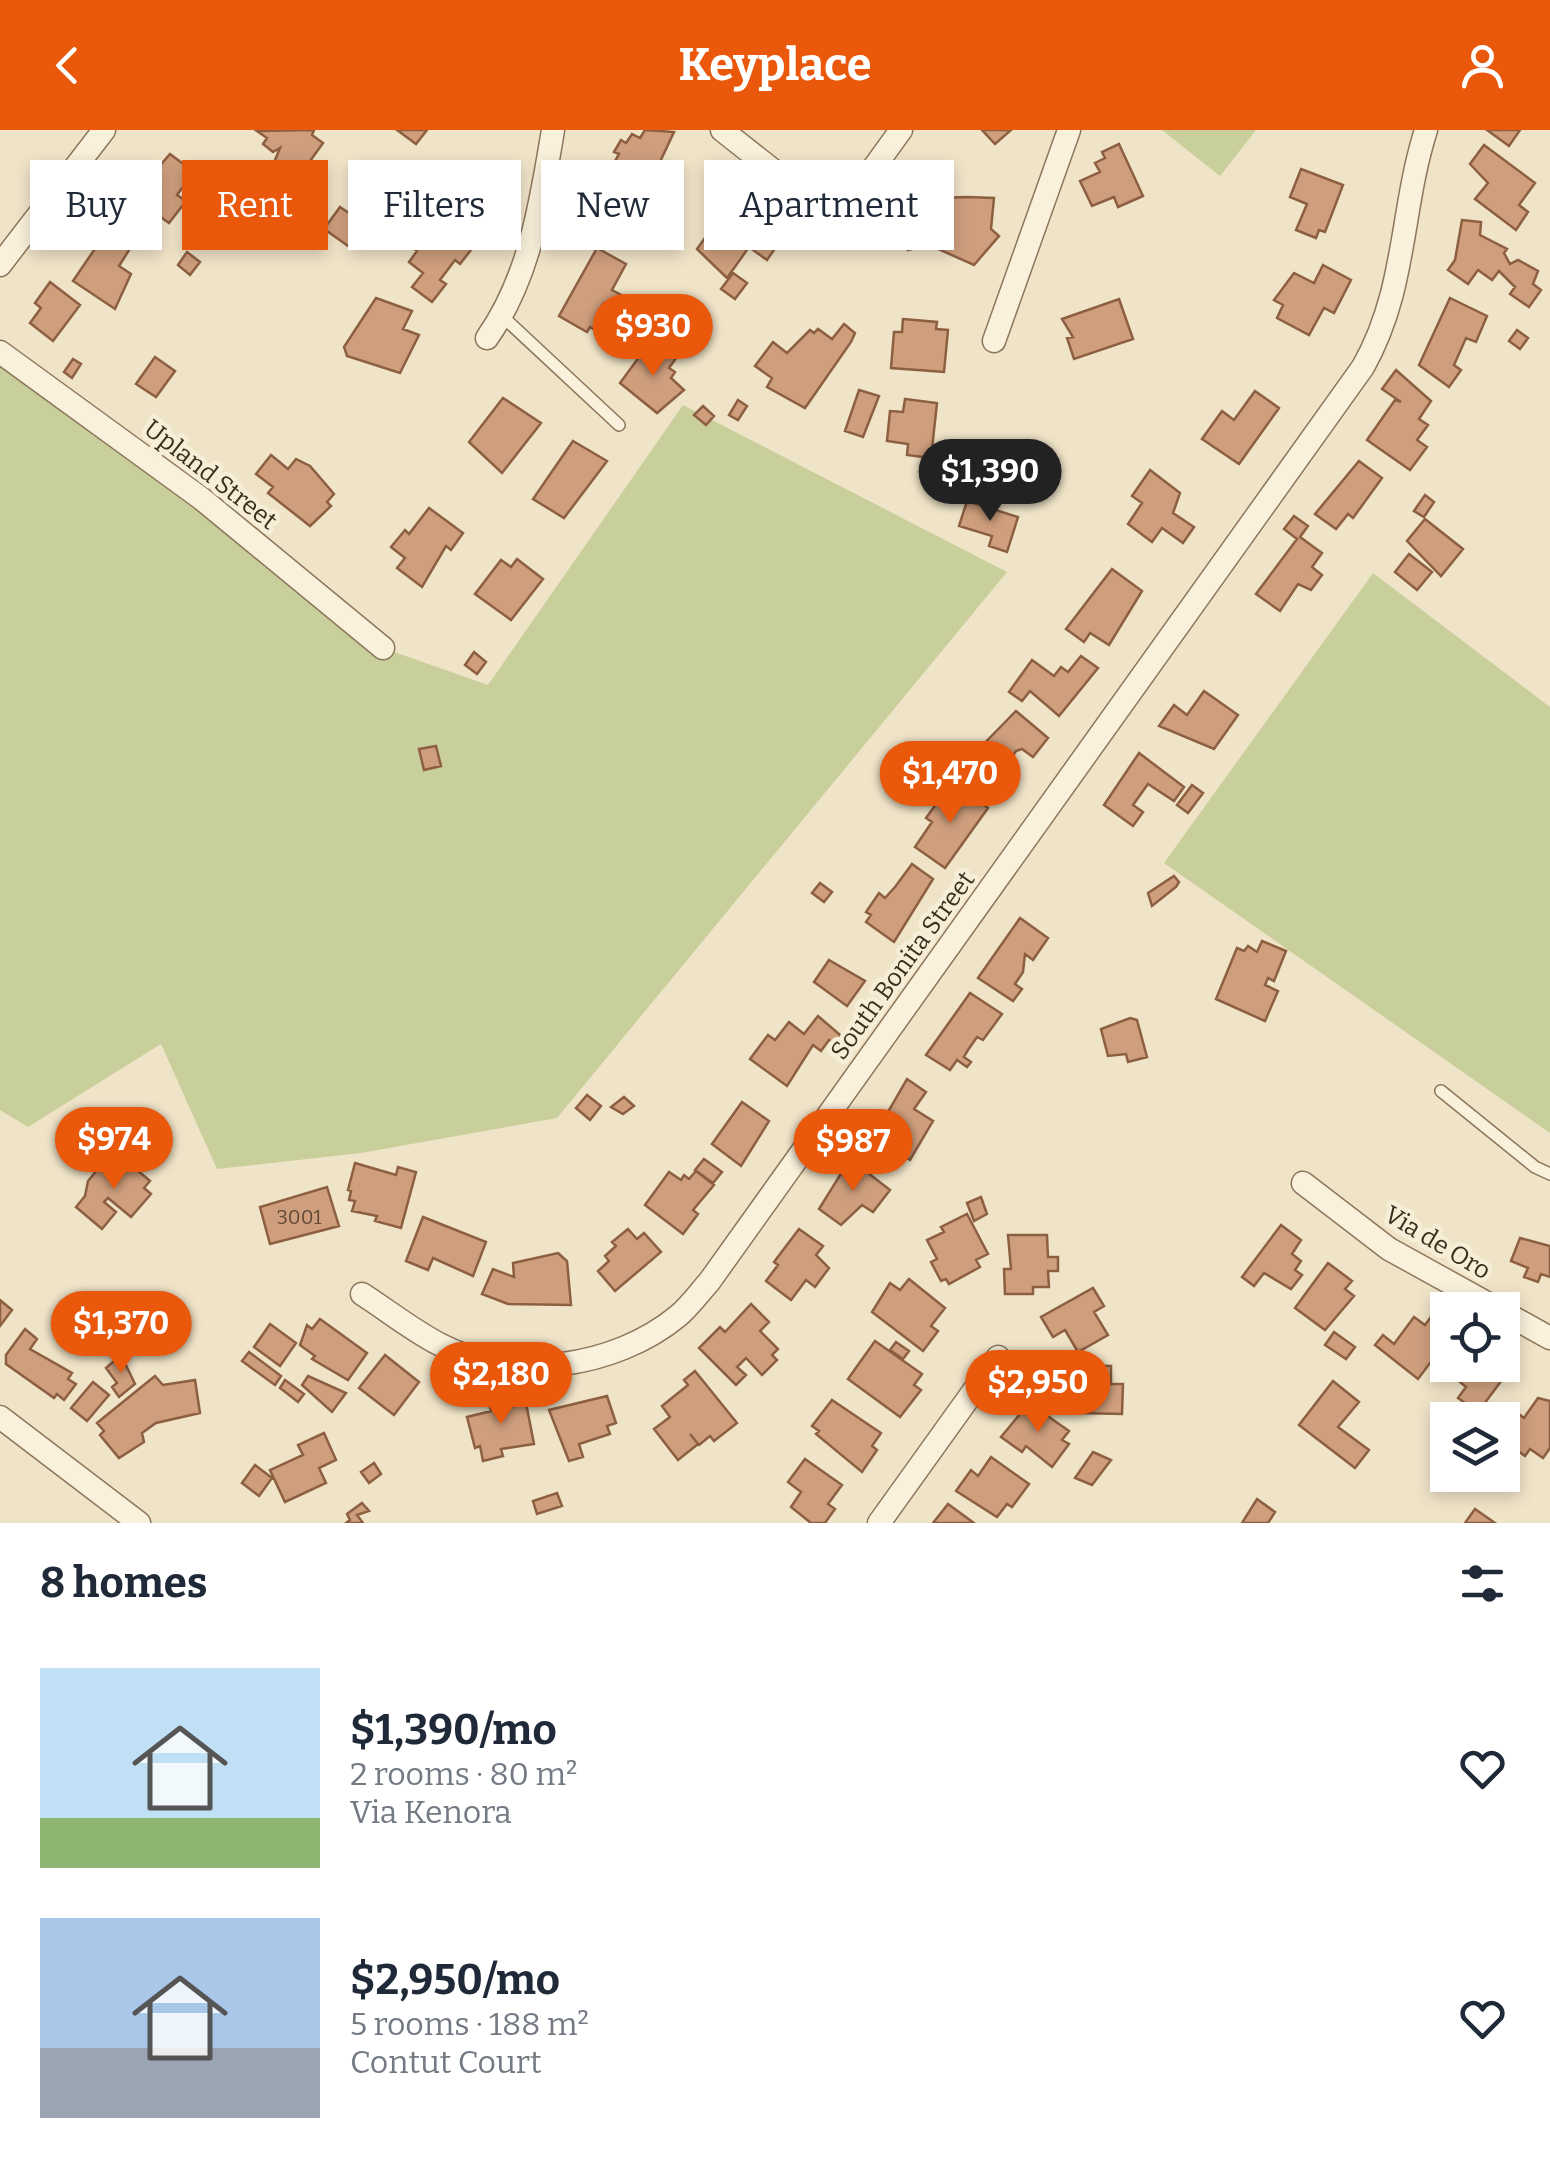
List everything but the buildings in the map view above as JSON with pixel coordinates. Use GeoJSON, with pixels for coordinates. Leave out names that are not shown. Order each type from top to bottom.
{"type":"FeatureCollection","features":[{"type":"Feature","properties":{"kind":"street"},"geometry":{"type":"LineString","coordinates":[[0,265],[104,130]]}},
{"type":"Feature","properties":{"kind":"street"},"geometry":{"type":"LineString","coordinates":[[486,338],[502,316],[535,237],[553,130]]}},
{"type":"Feature","properties":{"kind":"street"},"geometry":{"type":"LineString","coordinates":[[722,130],[836,220],[902,130]]}},
{"type":"Feature","properties":{"kind":"street"},"geometry":{"type":"LineString","coordinates":[[994,341],[1069,130]]}},
{"type":"Feature","properties":{"kind":"street","name":"South Bonita Street"},"geometry":{"type":"LineString","coordinates":[[362,1294],[440,1345],[476,1359],[518,1366],[579,1362],[621,1350],[678,1316],[709,1282],[1363,367],[1383,331],[1396,290],[1426,130]]}},
{"type":"Feature","properties":{"kind":"street","name":"Upland Street"},"geometry":{"type":"LineString","coordinates":[[0,352],[202,499],[382,648]]}},
{"type":"Feature","properties":{"kind":"street","name":"Via de Oro"},"geometry":{"type":"LineString","coordinates":[[1304,1184],[1389,1250],[1550,1338]]}},
{"type":"Feature","properties":{"kind":"street"},"geometry":{"type":"LineString","coordinates":[[879,1523],[998,1357]]}},
{"type":"Feature","properties":{"kind":"street"},"geometry":{"type":"LineString","coordinates":[[0,1418],[139,1523]]}},
{"type":"Feature","properties":{"kind":"lane"},"geometry":{"type":"LineString","coordinates":[[502,316],[618,425]]}},
{"type":"Feature","properties":{"kind":"lane"},"geometry":{"type":"LineString","coordinates":[[1440,1090],[1534,1167],[1550,1174]]}},
{"type":"Feature","properties":{"kind":"green space"},"geometry":{"type":"Polygon","coordinates":[[[1162,130],[1256,130],[1220,176],[1162,130]]]}},
{"type":"Feature","properties":{"kind":"green space"},"geometry":{"type":"Polygon","coordinates":[[[0,347],[383,648],[488,685],[683,405],[1007,572],[557,1118],[361,1153],[217,1169],[161,1044],[28,1127],[0,1110],[0,347]]]}},
{"type":"Feature","properties":{"kind":"green space"},"geometry":{"type":"Polygon","coordinates":[[[1373,573],[1550,707],[1550,1133],[1164,863],[1373,573]]]}}]}
